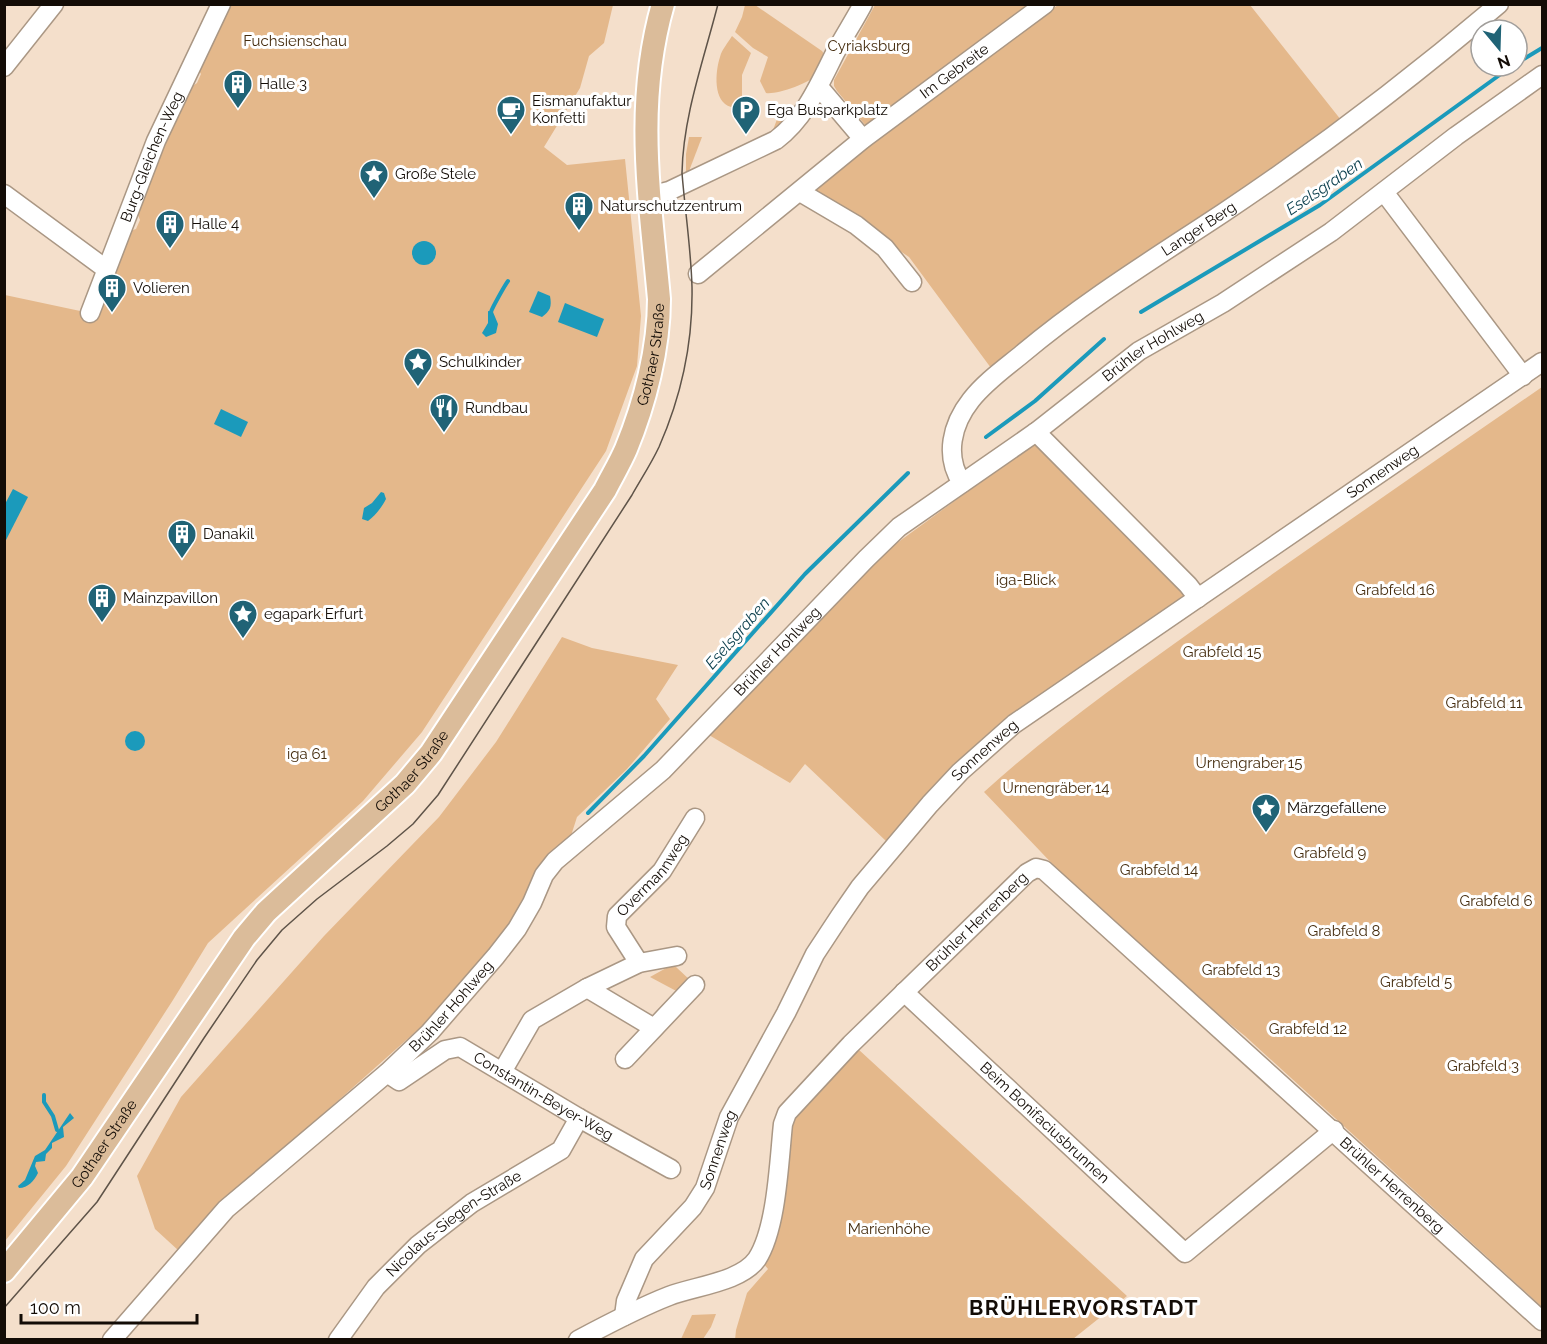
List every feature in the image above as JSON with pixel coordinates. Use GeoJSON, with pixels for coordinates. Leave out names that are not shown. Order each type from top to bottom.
{"type":"FeatureCollection","features":[{"type":"Feature","properties":{"kind":"main road","name":"Gothaer Straße"},"geometry":{"type":"LineString","coordinates":[[4,1271],[53,1214],[93,1162],[244,938],[266,912],[405,784],[431,753],[605,490],[626,449],[643,397],[659,320],[659,290],[645,145],[648,82],[663,4]]}},
{"type":"Feature","properties":{"kind":"street"},"geometry":{"type":"LineString","coordinates":[[4,67],[54,4]]}},
{"type":"Feature","properties":{"kind":"street","name":"Burg-Gleichen-Weg"},"geometry":{"type":"LineString","coordinates":[[90,313],[156,141],[220,4]]}},
{"type":"Feature","properties":{"kind":"street"},"geometry":{"type":"LineString","coordinates":[[649,196],[669,191],[776,140],[798,121],[819,87],[836,51],[863,4]]}},
{"type":"Feature","properties":{"kind":"street","name":"Im Gebreite"},"geometry":{"type":"LineString","coordinates":[[698,274],[863,139],[1045,4]]}},
{"type":"Feature","properties":{"kind":"street","name":"Langer Berg"},"geometry":{"type":"LineString","coordinates":[[962,483],[956,474],[951,444],[957,421],[971,399],[993,378],[1045,334],[1099,295],[1243,200],[1349,125],[1448,48],[1499,4]]}},
{"type":"Feature","properties":{"kind":"street","name":"Brühler Hohlweg"},"geometry":{"type":"LineString","coordinates":[[112,1340],[226,1209],[387,1072],[430,1032],[496,956],[516,929],[544,875],[555,861],[663,770],[899,527],[1036,432],[1139,351],[1223,303],[1332,232],[1456,136],[1542,75]]}},
{"type":"Feature","properties":{"kind":"street"},"geometry":{"type":"LineString","coordinates":[[819,87],[863,139]]}},
{"type":"Feature","properties":{"kind":"street"},"geometry":{"type":"LineString","coordinates":[[800,192],[856,225],[885,248],[912,282]]}},
{"type":"Feature","properties":{"kind":"street"},"geometry":{"type":"LineString","coordinates":[[1384,192],[1523,376]]}},
{"type":"Feature","properties":{"kind":"street"},"geometry":{"type":"LineString","coordinates":[[4,194],[106,269]]}},
{"type":"Feature","properties":{"kind":"street","name":"Sonnenweg"},"geometry":{"type":"LineString","coordinates":[[624,1316],[626,1301],[644,1259],[693,1207],[705,1188],[729,1116],[815,954],[860,886],[960,772],[1014,724],[1542,362]]}},
{"type":"Feature","properties":{"kind":"street"},"geometry":{"type":"LineString","coordinates":[[1036,432],[1188,585],[1198,598]]}},
{"type":"Feature","properties":{"kind":"street","name":"Overmannweg"},"geometry":{"type":"LineString","coordinates":[[639,963],[616,927],[617,916],[662,871],[695,818]]}},
{"type":"Feature","properties":{"kind":"street","name":"Brühler Herrenberg"},"geometry":{"type":"LineString","coordinates":[[578,1340],[624,1316],[670,1296],[739,1274],[756,1260],[768,1233],[772,1216],[783,1124],[787,1113],[851,1044],[1027,873],[1036,868],[1044,870],[1334,1130],[1542,1321]]}},
{"type":"Feature","properties":{"kind":"street"},"geometry":{"type":"LineString","coordinates":[[502,1072],[532,1020],[587,988],[639,963],[677,956]]}},
{"type":"Feature","properties":{"kind":"street"},"geometry":{"type":"LineString","coordinates":[[625,1059],[695,985]]}},
{"type":"Feature","properties":{"kind":"street"},"geometry":{"type":"LineString","coordinates":[[587,988],[654,1028]]}},
{"type":"Feature","properties":{"kind":"street","name":"Beim Bonifaciusbrunnen"},"geometry":{"type":"LineString","coordinates":[[904,992],[1185,1253],[1334,1130]]}},
{"type":"Feature","properties":{"kind":"street","name":"Constantin-Beyer-Weg"},"geometry":{"type":"LineString","coordinates":[[387,1072],[399,1081],[445,1050],[460,1047],[579,1118],[671,1169]]}},
{"type":"Feature","properties":{"kind":"street","name":"Nicolaus-Siegen-Straße"},"geometry":{"type":"LineString","coordinates":[[338,1340],[376,1287],[418,1245],[472,1203],[561,1150],[579,1118]]}},
{"type":"Feature","properties":{"kind":"green space","name":"egapark Erfurt"},"geometry":{"type":"Polygon","coordinates":[[[230,5],[613,5],[604,43],[589,56],[580,88],[544,147],[567,165],[625,159],[641,316],[637,366],[606,451],[422,732],[363,801],[208,943],[66,1166],[5,1241],[5,295],[99,315],[130,231],[136,229],[140,220],[138,215],[164,144],[191,87],[197,83],[201,74],[198,69],[230,5]]]}},
{"type":"Feature","properties":{"kind":"green space"},"geometry":{"type":"Polygon","coordinates":[[[745,5],[755,5],[822,51],[826,57],[813,78],[792,88],[766,93],[760,81],[768,57],[753,48],[735,32],[745,5]]]}},
{"type":"Feature","properties":{"kind":"green space","name":"Cyriaksburg"},"geometry":{"type":"Polygon","coordinates":[[[875,5],[1029,5],[866,126],[837,91],[834,80],[875,5]]]}},
{"type":"Feature","properties":{"kind":"green space"},"geometry":{"type":"Polygon","coordinates":[[[1058,5],[1250,5],[1341,120],[991,368],[909,257],[812,192],[918,107],[1058,5]]]}},
{"type":"Feature","properties":{"kind":"green space"},"geometry":{"type":"Polygon","coordinates":[[[732,36],[751,53],[742,75],[742,102],[731,107],[725,104],[718,93],[717,78],[721,54],[732,36]]]}},
{"type":"Feature","properties":{"kind":"green space"},"geometry":{"type":"Polygon","coordinates":[[[803,102],[770,138],[779,114],[803,102]]]}},
{"type":"Feature","properties":{"kind":"green space"},"geometry":{"type":"Polygon","coordinates":[[[689,137],[702,137],[686,179],[686,154],[689,137]]]}},
{"type":"Feature","properties":{"kind":"green space"},"geometry":{"type":"Polygon","coordinates":[[[1542,387],[1542,1307],[1245,1036],[1160,968],[1101,915],[984,792],[1062,727],[1144,666],[1542,387]]]}},
{"type":"Feature","properties":{"kind":"green space","name":"iga-Blick"},"geometry":{"type":"Polygon","coordinates":[[[1034,443],[1188,597],[924,798],[886,841],[805,764],[790,783],[709,735],[882,554],[1034,443]]]}},
{"type":"Feature","properties":{"kind":"green space"},"geometry":{"type":"Polygon","coordinates":[[[562,637],[592,648],[678,665],[656,699],[670,719],[627,769],[577,817],[569,842],[510,925],[468,976],[422,1026],[222,1204],[179,1251],[155,1229],[137,1176],[181,1097],[324,936],[439,817],[496,742],[562,637]]]}},
{"type":"Feature","properties":{"kind":"green space"},"geometry":{"type":"Polygon","coordinates":[[[668,967],[676,967],[691,981],[680,993],[650,977],[668,967]]]}},
{"type":"Feature","properties":{"kind":"green space","name":"Marienhöhe"},"geometry":{"type":"Polygon","coordinates":[[[858,1049],[1127,1296],[1073,1339],[735,1340],[747,1293],[768,1269],[763,1263],[789,1133],[795,1115],[858,1049]]]}},
{"type":"Feature","properties":{"kind":"green space"},"geometry":{"type":"Polygon","coordinates":[[[716,1314],[703,1339],[681,1339],[692,1315],[716,1314]]]}},
{"type":"Feature","properties":{"kind":"water"},"geometry":{"type":"Polygon","coordinates":[[[424,241],[429,242],[435,248],[435,258],[429,264],[424,265],[419,264],[413,258],[412,253],[413,248],[419,242],[424,241]]]}},
{"type":"Feature","properties":{"kind":"water"},"geometry":{"type":"Polygon","coordinates":[[[538,291],[550,296],[550,308],[542,317],[529,312],[538,291]]]}},
{"type":"Feature","properties":{"kind":"water"},"geometry":{"type":"Polygon","coordinates":[[[565,303],[604,319],[597,337],[558,322],[565,303]]]}},
{"type":"Feature","properties":{"kind":"water"},"geometry":{"type":"Polygon","coordinates":[[[488,311],[493,312],[498,324],[496,333],[486,337],[482,333],[488,323],[488,311]]]}},
{"type":"Feature","properties":{"kind":"water"},"geometry":{"type":"Polygon","coordinates":[[[221,409],[248,422],[241,437],[214,424],[221,409]]]}},
{"type":"Feature","properties":{"kind":"water"},"geometry":{"type":"Polygon","coordinates":[[[13,489],[28,497],[5,542],[5,504],[13,489]]]}},
{"type":"Feature","properties":{"kind":"water"},"geometry":{"type":"Polygon","coordinates":[[[381,492],[384,493],[386,499],[380,508],[368,521],[362,519],[364,508],[372,503],[381,492]]]}},
{"type":"Feature","properties":{"kind":"water"},"geometry":{"type":"Polygon","coordinates":[[[135,731],[142,734],[145,741],[142,748],[135,751],[128,748],[125,741],[128,734],[135,731]]]}},
{"type":"Feature","properties":{"kind":"water"},"geometry":{"type":"Polygon","coordinates":[[[70,1113],[74,1118],[63,1127],[64,1137],[52,1143],[52,1148],[46,1154],[45,1161],[36,1162],[38,1173],[33,1181],[19,1188],[35,1156],[45,1150],[70,1113]]]}},
{"type":"Feature","properties":{"kind":"waterway","name":"Eselsgraben"},"geometry":{"type":"LineString","coordinates":[[1529,56],[1542,48]]}},
{"type":"Feature","properties":{"kind":"waterway","name":"Eselsgraben"},"geometry":{"type":"LineString","coordinates":[[1141,312],[1320,205],[1495,78]]}},
{"type":"Feature","properties":{"kind":"waterway"},"geometry":{"type":"LineString","coordinates":[[491,312],[508,281]]}},
{"type":"Feature","properties":{"kind":"waterway","name":"Eselsgraben"},"geometry":{"type":"LineString","coordinates":[[986,437],[1035,401],[1104,339]]}},
{"type":"Feature","properties":{"kind":"waterway","name":"Eselsgraben"},"geometry":{"type":"LineString","coordinates":[[588,813],[644,756],[805,574],[908,473]]}},
{"type":"Feature","properties":{"kind":"waterway"},"geometry":{"type":"LineString","coordinates":[[44,1095],[44,1102],[53,1116],[57,1130]]}},
{"type":"Feature","properties":{"kind":"tram line"},"geometry":{"type":"LineString","coordinates":[[4,1308],[97,1202],[257,960],[282,930],[317,899],[413,824],[438,795],[653,459],[674,409],[688,349],[692,287],[682,173],[683,152],[690,109],[718,4]]}},
{"type":"Feature","properties":{"kind":"place","name":"Halle 3"},"geometry":{"type":"Point","coordinates":[238,110]}},
{"type":"Feature","properties":{"kind":"place","name":"Eismanufaktur Konfetti"},"geometry":{"type":"Point","coordinates":[511,136]}},
{"type":"Feature","properties":{"kind":"place","name":"Ega Busparkplatz"},"geometry":{"type":"Point","coordinates":[746,136]}},
{"type":"Feature","properties":{"kind":"place","name":"Große Stele"},"geometry":{"type":"Point","coordinates":[374,200]}},
{"type":"Feature","properties":{"kind":"place","name":"Naturschutzzentrum"},"geometry":{"type":"Point","coordinates":[579,232]}},
{"type":"Feature","properties":{"kind":"place","name":"Halle 4"},"geometry":{"type":"Point","coordinates":[170,250]}},
{"type":"Feature","properties":{"kind":"place","name":"Volieren"},"geometry":{"type":"Point","coordinates":[112,314]}},
{"type":"Feature","properties":{"kind":"place","name":"Schulkinder"},"geometry":{"type":"Point","coordinates":[418,388]}},
{"type":"Feature","properties":{"kind":"place","name":"Rundbau"},"geometry":{"type":"Point","coordinates":[444,434]}},
{"type":"Feature","properties":{"kind":"place","name":"Danakil"},"geometry":{"type":"Point","coordinates":[182,560]}},
{"type":"Feature","properties":{"kind":"place","name":"Mainzpavillon"},"geometry":{"type":"Point","coordinates":[102,624]}},
{"type":"Feature","properties":{"kind":"place","name":"egapark Erfurt"},"geometry":{"type":"Point","coordinates":[243,640]}},
{"type":"Feature","properties":{"kind":"place","name":"Märzgefallene"},"geometry":{"type":"Point","coordinates":[1266,834]}},
{"type":"Feature","properties":{"kind":"district","name":"BRÜHLERVORSTADT"},"geometry":{"type":"Point","coordinates":[1084,1308]}},
{"type":"Feature","properties":{"kind":"park label","name":"Fuchsienschau"},"geometry":{"type":"Point","coordinates":[295,41]}},
{"type":"Feature","properties":{"kind":"park label","name":"Grabfeld 16"},"geometry":{"type":"Point","coordinates":[1395,590]}},
{"type":"Feature","properties":{"kind":"park label","name":"Grabfeld 15"},"geometry":{"type":"Point","coordinates":[1222,652]}},
{"type":"Feature","properties":{"kind":"park label","name":"Grabfeld 11"},"geometry":{"type":"Point","coordinates":[1484,703]}},
{"type":"Feature","properties":{"kind":"park label","name":"iga 61"},"geometry":{"type":"Point","coordinates":[307,754]}},
{"type":"Feature","properties":{"kind":"park label","name":"Urnengraber 15"},"geometry":{"type":"Point","coordinates":[1249,763]}},
{"type":"Feature","properties":{"kind":"park label","name":"Urnengräber 14"},"geometry":{"type":"Point","coordinates":[1056,788]}},
{"type":"Feature","properties":{"kind":"park label","name":"Grabfeld 9"},"geometry":{"type":"Point","coordinates":[1330,853]}},
{"type":"Feature","properties":{"kind":"park label","name":"Grabfeld 14"},"geometry":{"type":"Point","coordinates":[1159,870]}},
{"type":"Feature","properties":{"kind":"park label","name":"Grabfeld 6"},"geometry":{"type":"Point","coordinates":[1496,901]}},
{"type":"Feature","properties":{"kind":"park label","name":"Grabfeld 8"},"geometry":{"type":"Point","coordinates":[1344,931]}},
{"type":"Feature","properties":{"kind":"park label","name":"Grabfeld 13"},"geometry":{"type":"Point","coordinates":[1241,970]}},
{"type":"Feature","properties":{"kind":"park label","name":"Grabfeld 5"},"geometry":{"type":"Point","coordinates":[1416,982]}},
{"type":"Feature","properties":{"kind":"park label","name":"Grabfeld 12"},"geometry":{"type":"Point","coordinates":[1308,1029]}},
{"type":"Feature","properties":{"kind":"park label","name":"Grabfeld 3"},"geometry":{"type":"Point","coordinates":[1483,1066]}}]}
